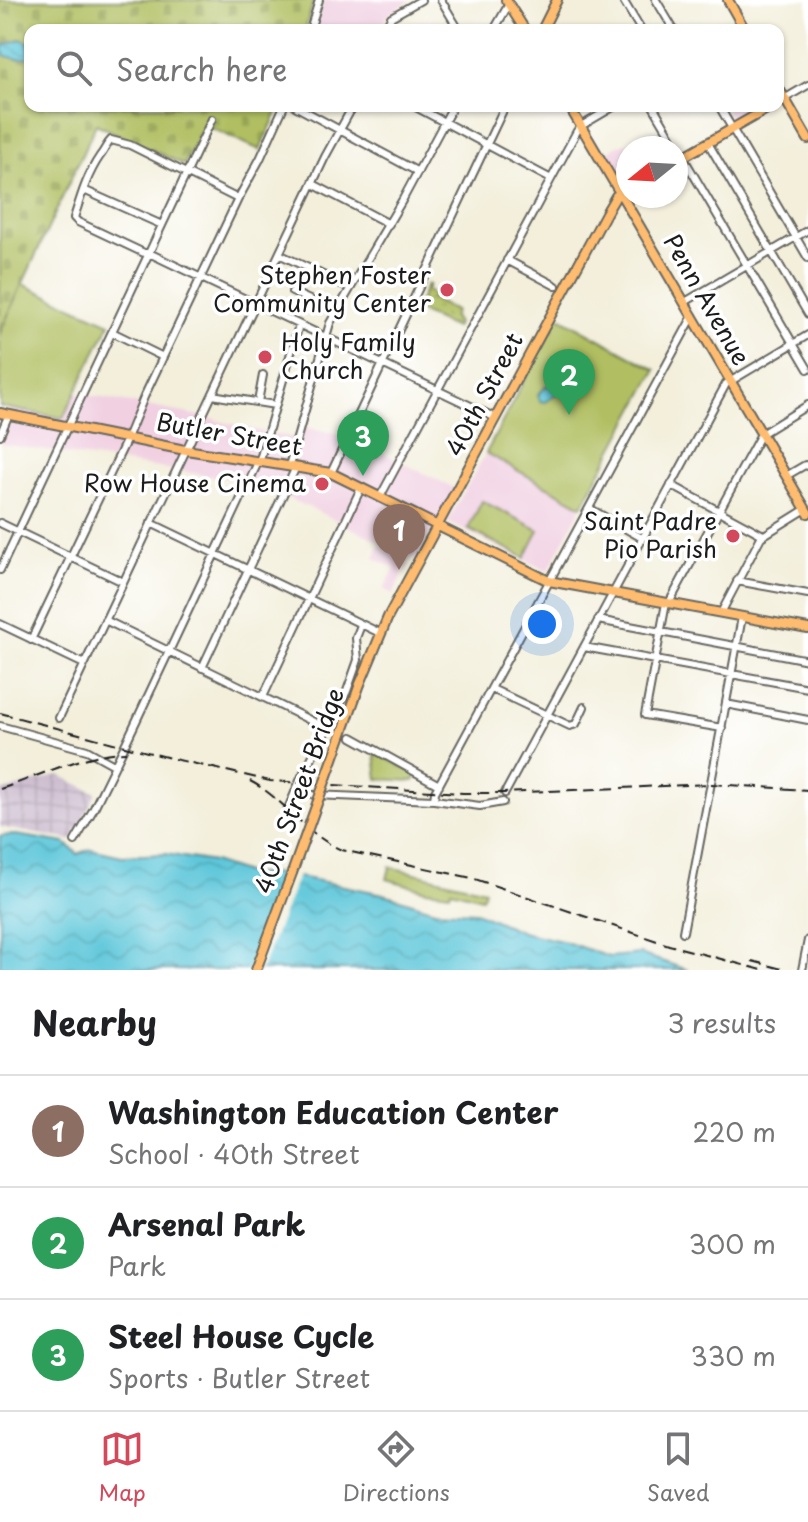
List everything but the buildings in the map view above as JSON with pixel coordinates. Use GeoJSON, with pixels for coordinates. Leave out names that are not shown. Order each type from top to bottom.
{"type":"FeatureCollection","features":[{"type":"Feature","properties":{"kind":"main road"},"geometry":{"type":"LineString","coordinates":[[545,24],[557,0]]}},
{"type":"Feature","properties":{"kind":"main road"},"geometry":{"type":"LineString","coordinates":[[728,0],[741,24]]}},
{"type":"Feature","properties":{"kind":"main road"},"geometry":{"type":"LineString","coordinates":[[508,2],[521,24]]}},
{"type":"Feature","properties":{"kind":"main road"},"geometry":{"type":"LineString","coordinates":[[784,105],[808,139]]}},
{"type":"Feature","properties":{"kind":"main road","name":"Penn Avenue"},"geometry":{"type":"LineString","coordinates":[[573,112],[616,179]]}},
{"type":"Feature","properties":{"kind":"main road"},"geometry":{"type":"LineString","coordinates":[[688,154],[762,112]]}},
{"type":"Feature","properties":{"kind":"main road","name":"40th Street"},"geometry":{"type":"LineString","coordinates":[[382,629],[616,196]]}},
{"type":"Feature","properties":{"kind":"main road","name":"Penn Avenue"},"geometry":{"type":"LineString","coordinates":[[633,208],[807,511]]}},
{"type":"Feature","properties":{"kind":"main road","name":"Butler Street"},"geometry":{"type":"LineString","coordinates":[[5,414],[331,473],[549,581],[808,629]]}},
{"type":"Feature","properties":{"kind":"main road","name":"40th Street Bridge"},"geometry":{"type":"LineString","coordinates":[[256,970],[382,629]]}},
{"type":"Feature","properties":{"kind":"street"},"geometry":{"type":"LineString","coordinates":[[312,24],[319,0]]}},
{"type":"Feature","properties":{"kind":"street"},"geometry":{"type":"LineString","coordinates":[[387,24],[391,17],[421,0]]}},
{"type":"Feature","properties":{"kind":"street"},"geometry":{"type":"LineString","coordinates":[[441,0],[455,24]]}},
{"type":"Feature","properties":{"kind":"street"},"geometry":{"type":"LineString","coordinates":[[623,0],[637,24]]}},
{"type":"Feature","properties":{"kind":"street"},"geometry":{"type":"LineString","coordinates":[[656,0],[670,24]]}},
{"type":"Feature","properties":{"kind":"street"},"geometry":{"type":"LineString","coordinates":[[497,24],[508,2]]}},
{"type":"Feature","properties":{"kind":"street"},"geometry":{"type":"LineString","coordinates":[[784,99],[808,85]]}},
{"type":"Feature","properties":{"kind":"street"},"geometry":{"type":"LineString","coordinates":[[31,640],[281,112]]}},
{"type":"Feature","properties":{"kind":"street"},"geometry":{"type":"LineString","coordinates":[[306,112],[418,172]]}},
{"type":"Feature","properties":{"kind":"street"},"geometry":{"type":"LineString","coordinates":[[59,718],[350,112]]}},
{"type":"Feature","properties":{"kind":"street"},"geometry":{"type":"LineString","coordinates":[[425,112],[551,179]]}},
{"type":"Feature","properties":{"kind":"street"},"geometry":{"type":"LineString","coordinates":[[202,668],[249,570],[292,466],[330,323],[389,224],[450,112]]}},
{"type":"Feature","properties":{"kind":"street"},"geometry":{"type":"LineString","coordinates":[[331,473],[502,112]]}},
{"type":"Feature","properties":{"kind":"street"},"geometry":{"type":"LineString","coordinates":[[380,497],[581,126],[605,112]]}},
{"type":"Feature","properties":{"kind":"street"},"geometry":{"type":"LineString","coordinates":[[656,112],[668,136]]}},
{"type":"Feature","properties":{"kind":"street"},"geometry":{"type":"LineString","coordinates":[[722,112],[808,258]]}},
{"type":"Feature","properties":{"kind":"street"},"geometry":{"type":"LineString","coordinates":[[0,570],[212,119]]}},
{"type":"Feature","properties":{"kind":"street"},"geometry":{"type":"LineString","coordinates":[[238,199],[114,139],[108,141],[95,162],[81,191],[74,216],[78,222],[496,418]]}},
{"type":"Feature","properties":{"kind":"street"},"geometry":{"type":"LineString","coordinates":[[708,143],[808,314]]}},
{"type":"Feature","properties":{"kind":"street"},"geometry":{"type":"LineString","coordinates":[[688,173],[808,369]]}},
{"type":"Feature","properties":{"kind":"street"},"geometry":{"type":"LineString","coordinates":[[313,184],[389,224]]}},
{"type":"Feature","properties":{"kind":"street"},"geometry":{"type":"LineString","coordinates":[[86,191],[162,225]]}},
{"type":"Feature","properties":{"kind":"street"},"geometry":{"type":"LineString","coordinates":[[685,302],[808,230]]}},
{"type":"Feature","properties":{"kind":"street"},"geometry":{"type":"LineString","coordinates":[[279,254],[350,288]]}},
{"type":"Feature","properties":{"kind":"street"},"geometry":{"type":"LineString","coordinates":[[507,260],[556,286]]}},
{"type":"Feature","properties":{"kind":"street"},"geometry":{"type":"LineString","coordinates":[[292,292],[336,312]]}},
{"type":"Feature","properties":{"kind":"street"},"geometry":{"type":"LineString","coordinates":[[434,800],[435,792],[693,316]]}},
{"type":"Feature","properties":{"kind":"street"},"geometry":{"type":"LineString","coordinates":[[75,841],[93,810],[259,461],[299,325]]}},
{"type":"Feature","properties":{"kind":"street"},"geometry":{"type":"LineString","coordinates":[[112,332],[163,357]]}},
{"type":"Feature","properties":{"kind":"street"},"geometry":{"type":"LineString","coordinates":[[505,793],[726,384],[808,335]]}},
{"type":"Feature","properties":{"kind":"street"},"geometry":{"type":"LineString","coordinates":[[258,402],[263,375]]}},
{"type":"Feature","properties":{"kind":"street"},"geometry":{"type":"LineString","coordinates":[[212,395],[275,405]]}},
{"type":"Feature","properties":{"kind":"street"},"geometry":{"type":"LineString","coordinates":[[722,728],[645,715],[660,632],[668,603],[761,434],[808,405]]}},
{"type":"Feature","properties":{"kind":"street"},"geometry":{"type":"LineString","coordinates":[[0,435],[5,414]]}},
{"type":"Feature","properties":{"kind":"street"},"geometry":{"type":"LineString","coordinates":[[786,476],[808,466]]}},
{"type":"Feature","properties":{"kind":"street"},"geometry":{"type":"LineString","coordinates":[[671,485],[763,535]]}},
{"type":"Feature","properties":{"kind":"street"},"geometry":{"type":"LineString","coordinates":[[263,697],[361,488]]}},
{"type":"Feature","properties":{"kind":"street"},"geometry":{"type":"LineString","coordinates":[[589,508],[642,538]]}},
{"type":"Feature","properties":{"kind":"street"},"geometry":{"type":"LineString","coordinates":[[721,613],[763,535],[807,511]]}},
{"type":"Feature","properties":{"kind":"street"},"geometry":{"type":"LineString","coordinates":[[0,523],[123,582]]}},
{"type":"Feature","properties":{"kind":"street"},"geometry":{"type":"LineString","coordinates":[[151,523],[361,625],[382,629]]}},
{"type":"Feature","properties":{"kind":"street"},"geometry":{"type":"LineString","coordinates":[[737,581],[808,594]]}},
{"type":"Feature","properties":{"kind":"street"},"geometry":{"type":"LineString","coordinates":[[683,932],[742,617]]}},
{"type":"Feature","properties":{"kind":"street"},"geometry":{"type":"LineString","coordinates":[[105,620],[328,729]]}},
{"type":"Feature","properties":{"kind":"street"},"geometry":{"type":"LineString","coordinates":[[598,620],[808,660]]}},
{"type":"Feature","properties":{"kind":"street"},"geometry":{"type":"LineString","coordinates":[[0,624],[84,664]]}},
{"type":"Feature","properties":{"kind":"street"},"geometry":{"type":"LineString","coordinates":[[282,823],[302,776],[347,691],[358,660],[356,638],[361,625]]}},
{"type":"Feature","properties":{"kind":"street"},"geometry":{"type":"LineString","coordinates":[[584,647],[808,688]]}},
{"type":"Feature","properties":{"kind":"street"},"geometry":{"type":"LineString","coordinates":[[492,689],[573,727],[584,707]]}},
{"type":"Feature","properties":{"kind":"street"},"geometry":{"type":"LineString","coordinates":[[726,704],[808,720]]}},
{"type":"Feature","properties":{"kind":"street"},"geometry":{"type":"LineString","coordinates":[[0,726],[87,750],[114,765]]}},
{"type":"Feature","properties":{"kind":"street"},"geometry":{"type":"LineString","coordinates":[[352,737],[439,785]]}},
{"type":"Feature","properties":{"kind":"street"},"geometry":{"type":"LineString","coordinates":[[314,795],[434,800],[480,806],[503,802]]}},
{"type":"Feature","properties":{"kind":"street"},"geometry":{"type":"LineString","coordinates":[[802,970],[808,940]]}},
{"type":"Feature","properties":{"kind":"shaded area"},"geometry":{"type":"Polygon","coordinates":[[[324,0],[412,0],[391,12],[382,24],[317,24],[324,0]]]}},
{"type":"Feature","properties":{"kind":"shaded area"},"geometry":{"type":"Polygon","coordinates":[[[727,112],[749,112],[733,122],[727,112]]]}},
{"type":"Feature","properties":{"kind":"shaded area"},"geometry":{"type":"Polygon","coordinates":[[[616,146],[616,172],[605,154],[616,146]]]}},
{"type":"Feature","properties":{"kind":"shaded area"},"geometry":{"type":"Polygon","coordinates":[[[76,393],[201,416],[267,433],[298,438],[302,427],[352,438],[458,490],[415,559],[251,482],[1,444],[11,409],[63,418],[76,393]]]}},
{"type":"Feature","properties":{"kind":"shaded area"},"geometry":{"type":"Polygon","coordinates":[[[486,453],[582,506],[548,571],[447,522],[486,453]]]}},
{"type":"Feature","properties":{"kind":"shaded area"},"geometry":{"type":"Polygon","coordinates":[[[380,545],[409,561],[393,594],[384,589],[395,568],[374,558],[380,545]]]}},
{"type":"Feature","properties":{"kind":"shaded area"},"geometry":{"type":"Polygon","coordinates":[[[59,775],[96,793],[72,840],[0,827],[0,792],[59,775]]]}},
{"type":"Feature","properties":{"kind":"green space"},"geometry":{"type":"Polygon","coordinates":[[[0,0],[314,0],[307,24],[24,24],[24,112],[277,112],[260,150],[204,125],[184,165],[96,124],[0,333],[0,0]]]}},
{"type":"Feature","properties":{"kind":"green space"},"geometry":{"type":"Polygon","coordinates":[[[22,284],[110,323],[63,418],[0,407],[0,333],[22,284]]]}},
{"type":"Feature","properties":{"kind":"green space"},"geometry":{"type":"Polygon","coordinates":[[[427,284],[427,291],[433,294],[431,299],[455,311],[455,328],[416,310],[427,284]]]}},
{"type":"Feature","properties":{"kind":"green space"},"geometry":{"type":"Polygon","coordinates":[[[558,316],[656,370],[582,506],[486,453],[558,316]]]}},
{"type":"Feature","properties":{"kind":"green space"},"geometry":{"type":"Polygon","coordinates":[[[482,501],[539,530],[525,558],[468,529],[482,501]]]}},
{"type":"Feature","properties":{"kind":"green space"},"geometry":{"type":"Polygon","coordinates":[[[375,754],[417,775],[414,781],[378,779],[375,754]]]}},
{"type":"Feature","properties":{"kind":"green space"},"geometry":{"type":"Polygon","coordinates":[[[390,867],[485,890],[482,898],[451,890],[450,893],[426,890],[387,879],[390,867]]]}},
{"type":"Feature","properties":{"kind":"water"},"geometry":{"type":"Polygon","coordinates":[[[24,40],[24,58],[5,56],[4,45],[24,40]]]}},
{"type":"Feature","properties":{"kind":"water"},"geometry":{"type":"Polygon","coordinates":[[[560,382],[565,386],[564,392],[546,402],[540,401],[538,395],[546,386],[560,382]]]}},
{"type":"Feature","properties":{"kind":"water"},"geometry":{"type":"Polygon","coordinates":[[[16,835],[65,843],[78,854],[91,849],[122,856],[166,854],[213,862],[252,875],[273,873],[384,894],[435,910],[476,912],[522,932],[566,942],[609,957],[640,954],[688,970],[0,970],[0,836],[16,835]]]}},
{"type":"Feature","properties":{"kind":"pier"},"geometry":{"type":"Polygon","coordinates":[[[285,871],[299,873],[261,970],[248,970],[285,871]]]}},
{"type":"Feature","properties":{"kind":"railway"},"geometry":{"type":"LineString","coordinates":[[0,713],[270,781],[463,793],[711,784],[808,790]]}},
{"type":"Feature","properties":{"kind":"railway"},"geometry":{"type":"LineString","coordinates":[[0,789],[95,756],[126,752]]}},
{"type":"Feature","properties":{"kind":"railway"},"geometry":{"type":"LineString","coordinates":[[250,781],[274,797],[317,835],[342,850],[472,878],[669,945],[762,970]]}},
{"type":"Feature","properties":{"kind":"railway"},"geometry":{"type":"LineString","coordinates":[[752,961],[786,970]]}},
{"type":"Feature","properties":{"kind":"place","name":"Stephen Foster Community Center"},"geometry":{"type":"Point","coordinates":[447,290]}},
{"type":"Feature","properties":{"kind":"place","name":"Holy Family Church"},"geometry":{"type":"Point","coordinates":[265,357]}},
{"type":"Feature","properties":{"kind":"place","name":"Arsenal Park"},"geometry":{"type":"Point","coordinates":[569,415]}},
{"type":"Feature","properties":{"kind":"place","name":"Steel House Cycle"},"geometry":{"type":"Point","coordinates":[363,476]}},
{"type":"Feature","properties":{"kind":"place","name":"Row House Cinema"},"geometry":{"type":"Point","coordinates":[322,484]}},
{"type":"Feature","properties":{"kind":"place","name":"Saint Padre Pio Parish"},"geometry":{"type":"Point","coordinates":[733,536]}},
{"type":"Feature","properties":{"kind":"place","name":"Washington Education Center"},"geometry":{"type":"Point","coordinates":[399,570]}}]}
